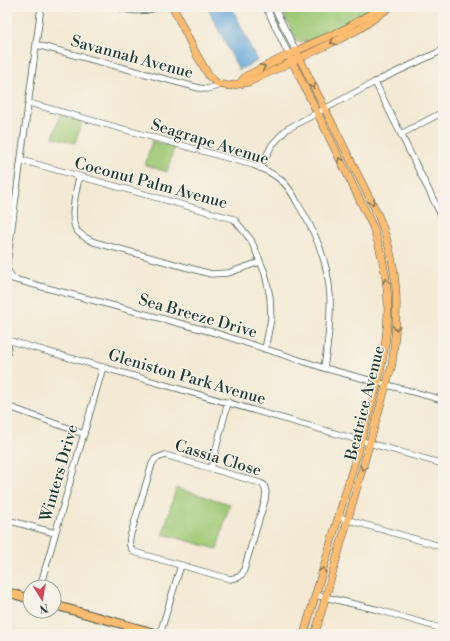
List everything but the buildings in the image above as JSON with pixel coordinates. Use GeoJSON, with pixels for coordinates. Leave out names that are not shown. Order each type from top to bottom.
{"type":"FeatureCollection","features":[{"type":"Feature","properties":{"kind":"highway"},"geometry":{"type":"LineString","coordinates":[[7,592],[22,597]]}},
{"type":"Feature","properties":{"kind":"highway"},"geometry":{"type":"LineString","coordinates":[[62,608],[159,634]]}},
{"type":"Feature","properties":{"kind":"main road"},"geometry":{"type":"LineString","coordinates":[[173,7],[204,68],[212,79],[221,85],[232,86],[249,82],[293,62],[361,28],[390,7]]}},
{"type":"Feature","properties":{"kind":"main road"},"geometry":{"type":"LineString","coordinates":[[240,83],[246,76],[347,28],[382,7]]}},
{"type":"Feature","properties":{"kind":"main road","name":"Beatrice Avenue"},"geometry":{"type":"LineString","coordinates":[[296,51],[378,215],[384,230],[392,260],[396,288],[397,328],[392,365],[315,634]]}},
{"type":"Feature","properties":{"kind":"main road","name":"Beatrice Avenue"},"geometry":{"type":"LineString","coordinates":[[289,55],[373,227],[386,272],[388,296],[388,321],[385,349],[378,382],[304,634]]}},
{"type":"Feature","properties":{"kind":"street"},"geometry":{"type":"LineString","coordinates":[[7,264],[41,7]]}},
{"type":"Feature","properties":{"kind":"street"},"geometry":{"type":"LineString","coordinates":[[118,7],[141,11],[159,7]]}},
{"type":"Feature","properties":{"kind":"street"},"geometry":{"type":"LineString","coordinates":[[266,7],[289,55]]}},
{"type":"Feature","properties":{"kind":"street"},"geometry":{"type":"LineString","coordinates":[[274,7],[296,51]]}},
{"type":"Feature","properties":{"kind":"street","name":"Savannah Avenue"},"geometry":{"type":"LineString","coordinates":[[37,45],[199,88],[207,89],[221,85]]}},
{"type":"Feature","properties":{"kind":"street"},"geometry":{"type":"LineString","coordinates":[[260,168],[272,146],[283,132],[375,82],[443,50]]}},
{"type":"Feature","properties":{"kind":"street"},"geometry":{"type":"LineString","coordinates":[[375,82],[443,219]]}},
{"type":"Feature","properties":{"kind":"street","name":"Seagrape Avenue"},"geometry":{"type":"LineString","coordinates":[[29,103],[260,168],[281,180],[293,194],[311,226],[323,258],[328,277],[330,312],[324,368]]}},
{"type":"Feature","properties":{"kind":"street"},"geometry":{"type":"LineString","coordinates":[[401,134],[443,112]]}},
{"type":"Feature","properties":{"kind":"street","name":"Coconut Palm Avenue"},"geometry":{"type":"LineString","coordinates":[[21,160],[79,178],[234,219],[251,240],[265,273],[270,297],[271,319],[265,349]]}},
{"type":"Feature","properties":{"kind":"street"},"geometry":{"type":"LineString","coordinates":[[79,178],[74,202],[74,223],[77,231],[83,237],[94,242],[210,274],[228,273],[260,262]]}},
{"type":"Feature","properties":{"kind":"street","name":"Sea Breeze Drive"},"geometry":{"type":"LineString","coordinates":[[7,269],[13,278],[209,331],[324,368],[443,400]]}},
{"type":"Feature","properties":{"kind":"street"},"geometry":{"type":"LineString","coordinates":[[7,354],[8,340]]}},
{"type":"Feature","properties":{"kind":"street","name":"Gleniston Park Avenue"},"geometry":{"type":"LineString","coordinates":[[8,340],[370,442]]}},
{"type":"Feature","properties":{"kind":"street","name":"Winters Drive"},"geometry":{"type":"LineString","coordinates":[[42,579],[102,367]]}},
{"type":"Feature","properties":{"kind":"street"},"geometry":{"type":"LineString","coordinates":[[211,469],[228,402]]}},
{"type":"Feature","properties":{"kind":"street"},"geometry":{"type":"LineString","coordinates":[[7,406],[84,434]]}},
{"type":"Feature","properties":{"kind":"street"},"geometry":{"type":"LineString","coordinates":[[370,442],[443,464]]}},
{"type":"Feature","properties":{"kind":"street","name":"Cassia Close"},"geometry":{"type":"LineString","coordinates":[[165,455],[211,469],[260,483],[266,488],[265,500],[243,573],[239,577],[230,579],[134,552],[129,545],[130,537],[152,464],[155,459],[165,455]]}},
{"type":"Feature","properties":{"kind":"street"},"geometry":{"type":"LineString","coordinates":[[338,517],[443,547]]}},
{"type":"Feature","properties":{"kind":"street"},"geometry":{"type":"LineString","coordinates":[[7,520],[55,533]]}},
{"type":"Feature","properties":{"kind":"street"},"geometry":{"type":"LineString","coordinates":[[159,634],[181,565]]}},
{"type":"Feature","properties":{"kind":"street"},"geometry":{"type":"LineString","coordinates":[[316,595],[379,610],[443,629]]}},
{"type":"Feature","properties":{"kind":"green space"},"geometry":{"type":"Polygon","coordinates":[[[280,7],[377,7],[329,33],[298,42],[280,7]]]}},
{"type":"Feature","properties":{"kind":"green space"},"geometry":{"type":"Polygon","coordinates":[[[60,115],[82,122],[75,143],[53,137],[60,115]]]}},
{"type":"Feature","properties":{"kind":"green space"},"geometry":{"type":"Polygon","coordinates":[[[152,141],[174,147],[167,172],[145,165],[152,141]]]}},
{"type":"Feature","properties":{"kind":"green space"},"geometry":{"type":"Polygon","coordinates":[[[176,488],[230,504],[217,549],[163,534],[176,488]]]}},
{"type":"Feature","properties":{"kind":"water"},"geometry":{"type":"Polygon","coordinates":[[[207,7],[232,7],[257,61],[239,70],[207,7]]]}}]}
